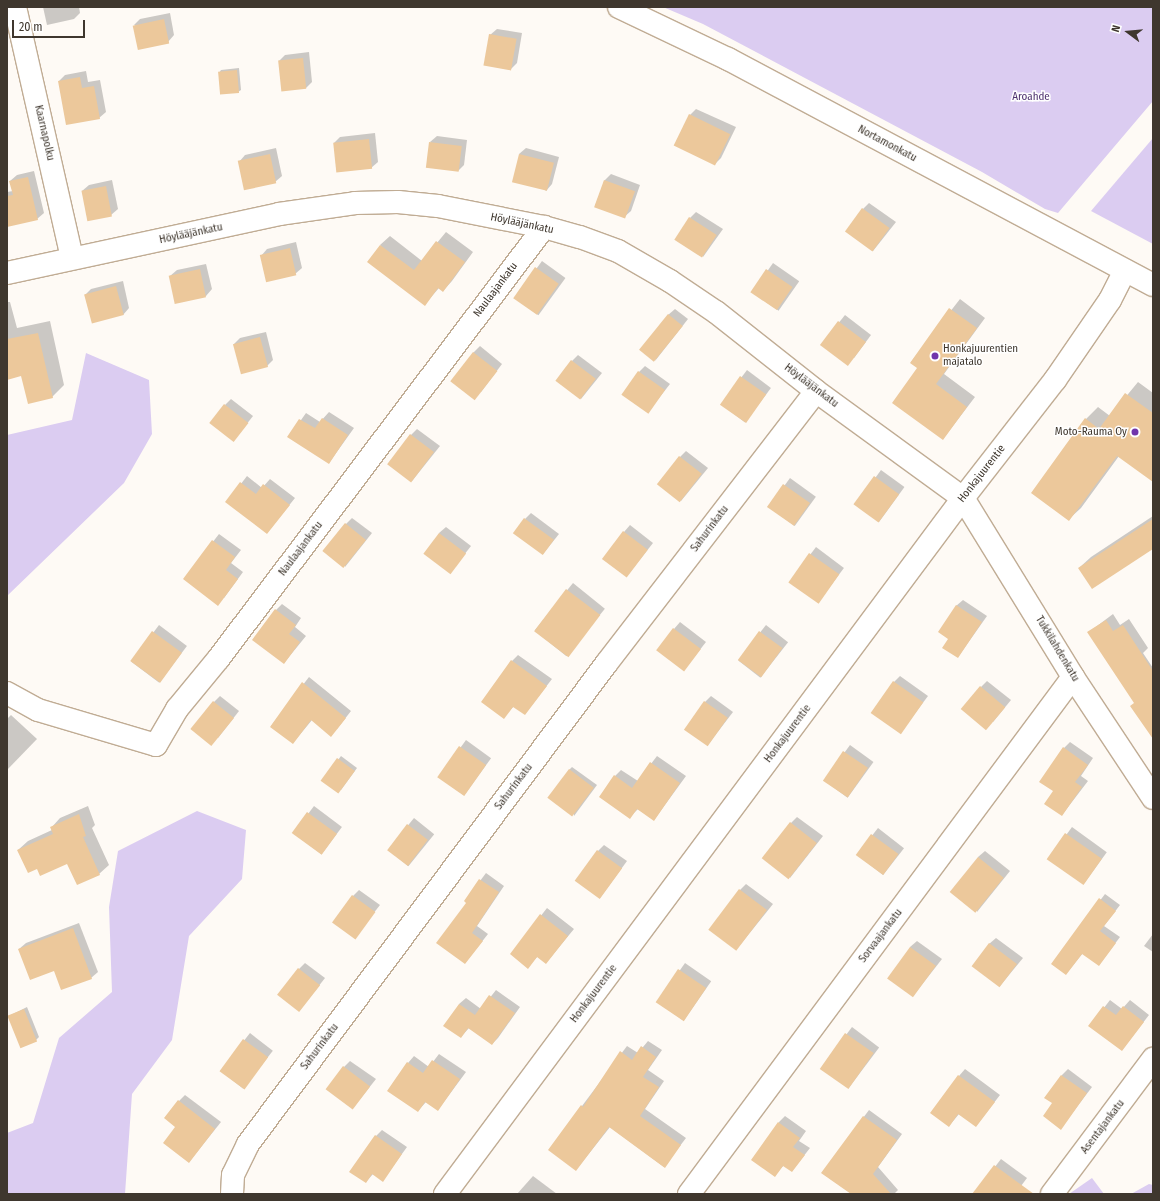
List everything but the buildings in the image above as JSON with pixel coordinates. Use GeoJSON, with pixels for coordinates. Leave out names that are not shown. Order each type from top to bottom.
{"type":"FeatureCollection","features":[{"type":"Feature","properties":{"kind":"street","name":"Kaarnapolku"},"geometry":{"type":"LineString","coordinates":[[15,7],[72,258]]}},
{"type":"Feature","properties":{"kind":"street","name":"Nortamonkatu"},"geometry":{"type":"LineString","coordinates":[[619,7],[728,58],[1153,286]]}},
{"type":"Feature","properties":{"kind":"street","name":"Höylääjänkatu"},"geometry":{"type":"LineString","coordinates":[[7,273],[279,214],[355,203],[398,202],[438,206],[544,228],[580,237],[618,251],[670,281],[716,312],[816,391],[963,498]]}},
{"type":"Feature","properties":{"kind":"street","name":"Naulaajankatu"},"geometry":{"type":"LineString","coordinates":[[7,693],[38,710],[156,745],[177,709],[219,658],[544,228]]}},
{"type":"Feature","properties":{"kind":"street","name":"Honkajuurentie"},"geometry":{"type":"LineString","coordinates":[[445,1194],[963,498],[1055,380],[1110,300],[1125,271]]}},
{"type":"Feature","properties":{"kind":"street","name":"Sahurinkatu"},"geometry":{"type":"LineString","coordinates":[[232,1194],[233,1175],[248,1144],[606,664],[816,391]]}},
{"type":"Feature","properties":{"kind":"street","name":"Tukkilahdenkatu"},"geometry":{"type":"LineString","coordinates":[[963,498],[1073,678],[1153,798]]}},
{"type":"Feature","properties":{"kind":"street","name":"Sorvaajankatu"},"geometry":{"type":"LineString","coordinates":[[689,1194],[1073,678]]}},
{"type":"Feature","properties":{"kind":"street","name":"Asentajankatu"},"geometry":{"type":"LineString","coordinates":[[1052,1194],[1153,1059]]}},
{"type":"Feature","properties":{"kind":"green space","name":"Aroahde"},"geometry":{"type":"Polygon","coordinates":[[[663,7],[1153,7],[1153,101],[1058,213],[1045,209],[982,172],[703,24],[663,7]]]}},
{"type":"Feature","properties":{"kind":"green space"},"geometry":{"type":"Polygon","coordinates":[[[1153,138],[1153,244],[1091,211],[1153,138]]]}},
{"type":"Feature","properties":{"kind":"green space"},"geometry":{"type":"Polygon","coordinates":[[[86,353],[149,380],[152,434],[124,483],[7,596],[7,435],[72,420],[86,353]]]}},
{"type":"Feature","properties":{"kind":"green space"},"geometry":{"type":"Polygon","coordinates":[[[197,811],[246,830],[242,879],[189,936],[172,1040],[132,1094],[125,1194],[7,1194],[7,1133],[33,1123],[59,1038],[112,992],[109,907],[118,851],[197,811]]]}},
{"type":"Feature","properties":{"kind":"green space"},"geometry":{"type":"Polygon","coordinates":[[[1092,1178],[1104,1194],[1069,1194],[1092,1178]]]}},
{"type":"Feature","properties":{"kind":"green space"},"geometry":{"type":"Polygon","coordinates":[[[1149,1184],[1153,1185],[1153,1194],[1131,1194],[1149,1184]]]}},
{"type":"Feature","properties":{"kind":"place","name":"Honkajuurentien majatalo"},"geometry":{"type":"Point","coordinates":[935,356]}},
{"type":"Feature","properties":{"kind":"place","name":"Moto-Rauma Oy"},"geometry":{"type":"Point","coordinates":[1135,432]}}]}
